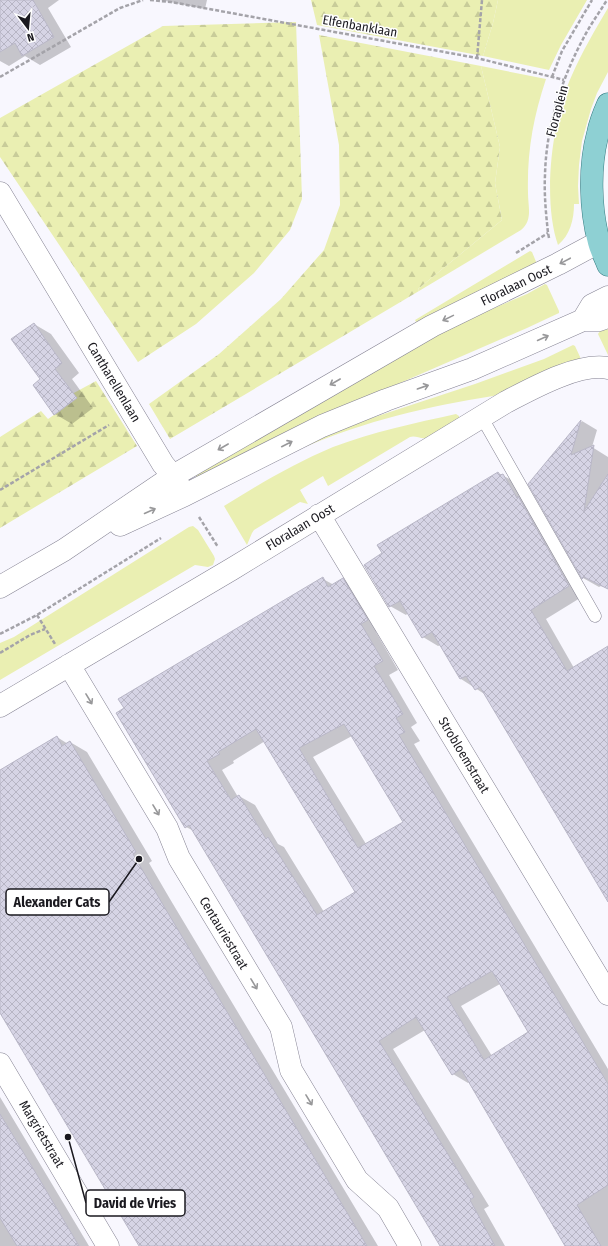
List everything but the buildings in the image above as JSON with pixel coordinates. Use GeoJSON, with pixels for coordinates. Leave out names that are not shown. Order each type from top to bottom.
{"type":"FeatureCollection","features":[{"type":"Feature","properties":{"kind":"main road"},"geometry":{"type":"LineString","coordinates":[[608,104],[598,132],[593,160],[592,203],[599,242],[608,265]]}},
{"type":"Feature","properties":{"kind":"street","name":"Cantharellenlaan"},"geometry":{"type":"LineString","coordinates":[[0,193],[132,412],[185,495]]}},
{"type":"Feature","properties":{"kind":"street","name":"Floralaan Oost"},"geometry":{"type":"LineString","coordinates":[[0,587],[64,550],[173,476],[432,326],[558,264],[599,242]]}},
{"type":"Feature","properties":{"kind":"street"},"geometry":{"type":"LineString","coordinates":[[583,320],[592,305],[608,297]]}},
{"type":"Feature","properties":{"kind":"street","name":"Floralaan Oost"},"geometry":{"type":"LineString","coordinates":[[64,550],[185,495],[322,426],[386,400],[472,370],[583,320],[599,320],[608,317]]}},
{"type":"Feature","properties":{"kind":"street","name":"Floralaan Oost"},"geometry":{"type":"LineString","coordinates":[[0,706],[232,569],[506,402],[541,384],[567,374],[590,368],[607,368]]}},
{"type":"Feature","properties":{"kind":"street","name":"Strobloemstraat"},"geometry":{"type":"LineString","coordinates":[[319,515],[608,994]]}},
{"type":"Feature","properties":{"kind":"street","name":"Centauriestraat"},"geometry":{"type":"LineString","coordinates":[[69,665],[167,828],[179,858],[281,1027],[291,1070],[357,1180],[388,1208],[410,1246]]}},
{"type":"Feature","properties":{"kind":"street","name":"Margrietstraat"},"geometry":{"type":"LineString","coordinates":[[0,1064],[108,1246]]}},
{"type":"Feature","properties":{"kind":"lane"},"geometry":{"type":"LineString","coordinates":[[481,416],[594,616]]}},
{"type":"Feature","properties":{"kind":"path"},"geometry":{"type":"LineString","coordinates":[[0,76],[120,8],[144,0]]}},
{"type":"Feature","properties":{"kind":"path","name":"Elfenbanklaan"},"geometry":{"type":"LineString","coordinates":[[150,0],[172,2],[477,58],[564,80]]}},
{"type":"Feature","properties":{"kind":"path"},"geometry":{"type":"LineString","coordinates":[[477,58],[482,0]]}},
{"type":"Feature","properties":{"kind":"path"},"geometry":{"type":"LineString","coordinates":[[552,77],[562,51],[592,0]]}},
{"type":"Feature","properties":{"kind":"path","name":"Floraplein"},"geometry":{"type":"LineString","coordinates":[[548,233],[545,175],[550,133],[561,88],[584,38],[607,0]]}},
{"type":"Feature","properties":{"kind":"path"},"geometry":{"type":"LineString","coordinates":[[0,490],[132,412]]}},
{"type":"Feature","properties":{"kind":"path"},"geometry":{"type":"LineString","coordinates":[[185,495],[232,569]]}},
{"type":"Feature","properties":{"kind":"path"},"geometry":{"type":"LineString","coordinates":[[0,634],[37,615],[164,536]]}},
{"type":"Feature","properties":{"kind":"path"},"geometry":{"type":"LineString","coordinates":[[37,615],[69,665]]}},
{"type":"Feature","properties":{"kind":"path"},"geometry":{"type":"LineString","coordinates":[[0,653],[30,635],[45,629]]}},
{"type":"Feature","properties":{"kind":"green space"},"geometry":{"type":"Polygon","coordinates":[[[311,0],[498,0],[483,56],[317,25],[311,0]]]}},
{"type":"Feature","properties":{"kind":"green space"},"geometry":{"type":"Polygon","coordinates":[[[498,0],[587,0],[561,45],[549,70],[483,56],[498,0]]]}},
{"type":"Feature","properties":{"kind":"green space"},"geometry":{"type":"Polygon","coordinates":[[[608,8],[608,72],[597,93],[582,141],[578,186],[579,204],[574,204],[570,227],[566,237],[558,245],[553,226],[550,183],[559,114],[565,93],[576,66],[608,8]]]}},
{"type":"Feature","properties":{"kind":"green space"},"geometry":{"type":"Polygon","coordinates":[[[296,22],[302,199],[290,230],[254,273],[196,324],[138,362],[0,157],[0,118],[163,26],[296,22]]]}},
{"type":"Feature","properties":{"kind":"green space"},"geometry":{"type":"Polygon","coordinates":[[[319,35],[481,66],[500,147],[495,183],[502,220],[418,289],[419,291],[170,439],[149,404],[219,354],[281,299],[324,250],[340,205],[339,145],[319,35]]]}},
{"type":"Feature","properties":{"kind":"green space"},"geometry":{"type":"Polygon","coordinates":[[[481,66],[546,79],[534,121],[530,149],[528,178],[529,208],[527,222],[521,230],[419,291],[418,289],[502,220],[495,183],[500,147],[481,66]]]}},
{"type":"Feature","properties":{"kind":"green space"},"geometry":{"type":"Polygon","coordinates":[[[530,251],[532,252],[537,264],[417,324],[415,320],[530,251]]]}},
{"type":"Feature","properties":{"kind":"green space"},"geometry":{"type":"Polygon","coordinates":[[[545,284],[547,285],[559,313],[278,436],[198,478],[193,474],[433,334],[527,294],[545,284]]]}},
{"type":"Feature","properties":{"kind":"green space"},"geometry":{"type":"Polygon","coordinates":[[[608,329],[608,355],[598,334],[600,331],[608,329]]]}},
{"type":"Feature","properties":{"kind":"green space"},"geometry":{"type":"Polygon","coordinates":[[[573,345],[575,346],[581,359],[502,393],[421,410],[374,422],[351,429],[305,447],[323,434],[475,384],[544,359],[573,345]]]}},
{"type":"Feature","properties":{"kind":"green space"},"geometry":{"type":"Polygon","coordinates":[[[96,381],[137,446],[0,528],[0,437],[41,411],[48,419],[64,408],[59,401],[96,381]]]}},
{"type":"Feature","properties":{"kind":"green space"},"geometry":{"type":"Polygon","coordinates":[[[456,414],[459,418],[426,438],[414,436],[410,437],[328,486],[323,476],[300,490],[308,504],[300,502],[254,530],[247,545],[224,506],[277,474],[333,447],[379,432],[456,414]]]}},
{"type":"Feature","properties":{"kind":"green space"},"geometry":{"type":"Polygon","coordinates":[[[193,526],[198,530],[214,556],[215,559],[213,565],[208,567],[195,565],[0,680],[0,643],[14,637],[189,527],[193,526]]]}},
{"type":"Feature","properties":{"kind":"place","name":"Alexander Cats"},"geometry":{"type":"Point","coordinates":[139,859]}},
{"type":"Feature","properties":{"kind":"place","name":"David de Vries"},"geometry":{"type":"Point","coordinates":[68,1137]}}]}
